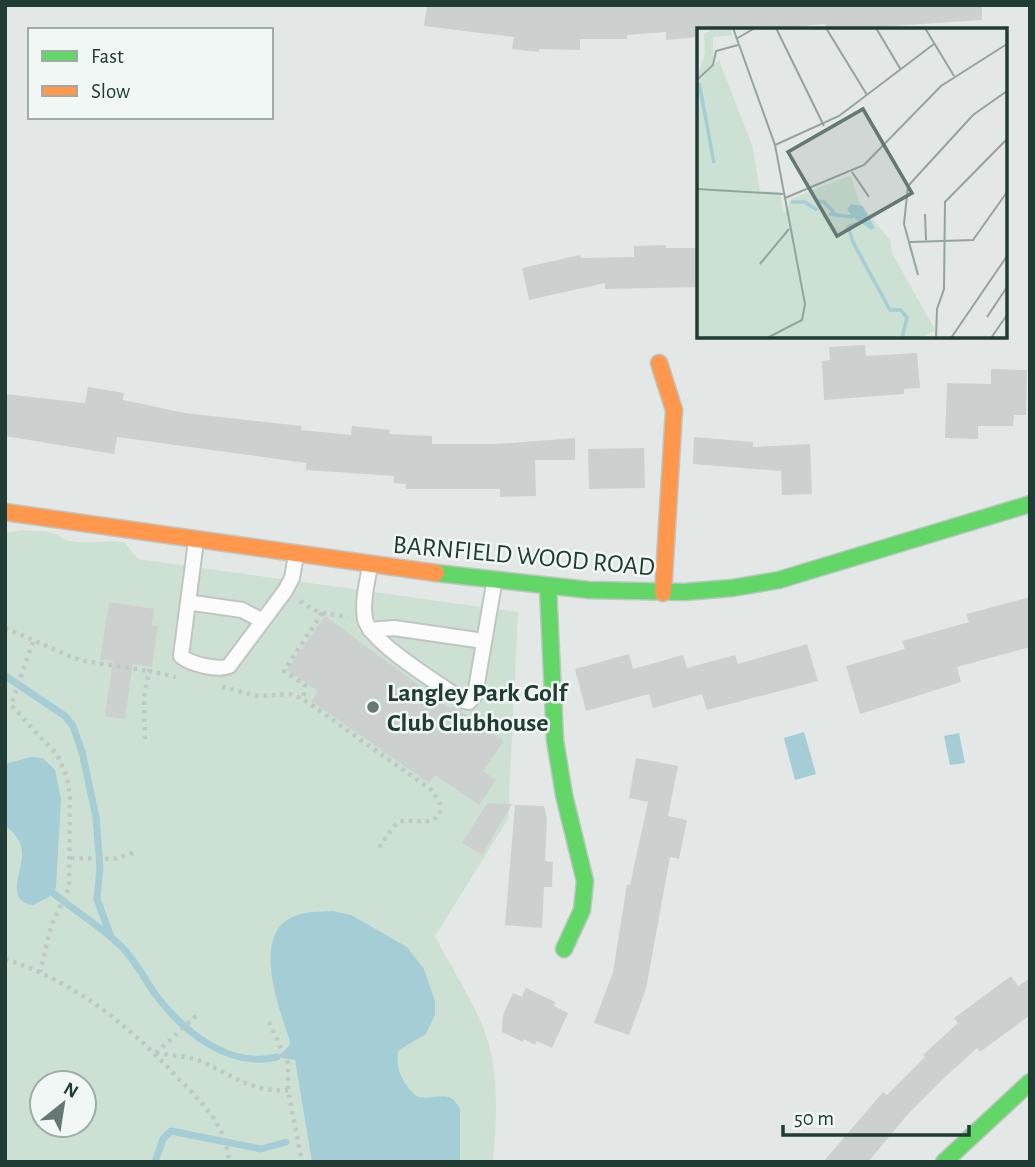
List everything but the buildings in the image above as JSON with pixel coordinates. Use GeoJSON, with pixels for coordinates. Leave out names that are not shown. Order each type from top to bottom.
{"type":"FeatureCollection","features":[{"type":"Feature","properties":{"kind":"street"},"geometry":{"type":"LineString","coordinates":[[659,363],[674,410],[663,593]]}},
{"type":"Feature","properties":{"kind":"street","name":"BARNFIELD WOOD ROAD"},"geometry":{"type":"LineString","coordinates":[[5,512],[495,581],[548,587],[663,593],[741,588],[779,580],[1030,504]]}},
{"type":"Feature","properties":{"kind":"street"},"geometry":{"type":"LineString","coordinates":[[548,587],[556,754],[585,881],[582,910],[564,949]]}},
{"type":"Feature","properties":{"kind":"street"},"geometry":{"type":"LineString","coordinates":[[944,1162],[1030,1082]]}},
{"type":"Feature","properties":{"kind":"lane"},"geometry":{"type":"LineString","coordinates":[[196,539],[181,656],[218,668],[229,666],[285,591],[296,554]]}},
{"type":"Feature","properties":{"kind":"lane"},"geometry":{"type":"LineString","coordinates":[[368,624],[370,564]]}},
{"type":"Feature","properties":{"kind":"lane"},"geometry":{"type":"LineString","coordinates":[[368,624],[464,701],[469,702],[475,695],[495,581]]}},
{"type":"Feature","properties":{"kind":"lane"},"geometry":{"type":"LineString","coordinates":[[188,606],[192,603],[242,610],[261,620]]}},
{"type":"Feature","properties":{"kind":"lane"},"geometry":{"type":"LineString","coordinates":[[368,624],[484,641]]}},
{"type":"Feature","properties":{"kind":"path"},"geometry":{"type":"LineString","coordinates":[[285,591],[322,613],[368,624]]}},
{"type":"Feature","properties":{"kind":"path"},"geometry":{"type":"LineString","coordinates":[[303,699],[305,685],[284,671],[322,613]]}},
{"type":"Feature","properties":{"kind":"path"},"geometry":{"type":"LineString","coordinates":[[5,628],[79,660],[185,679]]}},
{"type":"Feature","properties":{"kind":"path"},"geometry":{"type":"LineString","coordinates":[[33,642],[15,690],[12,709],[50,744],[67,776],[71,858],[67,896],[48,934],[40,972]]}},
{"type":"Feature","properties":{"kind":"path"},"geometry":{"type":"LineString","coordinates":[[145,739],[145,688],[149,671]]}},
{"type":"Feature","properties":{"kind":"path"},"geometry":{"type":"LineString","coordinates":[[211,685],[258,696],[290,694],[303,699],[437,796],[441,811],[435,819],[401,820],[379,848]]}},
{"type":"Feature","properties":{"kind":"path"},"geometry":{"type":"LineString","coordinates":[[71,858],[106,859],[133,853]]}},
{"type":"Feature","properties":{"kind":"path"},"geometry":{"type":"LineString","coordinates":[[5,959],[40,972],[96,1002],[155,1053],[206,1108],[226,1137],[229,1162]]}},
{"type":"Feature","properties":{"kind":"path"},"geometry":{"type":"LineString","coordinates":[[155,1053],[197,1015]]}},
{"type":"Feature","properties":{"kind":"path"},"geometry":{"type":"LineString","coordinates":[[269,1022],[288,1063],[288,1090],[302,1162]]}},
{"type":"Feature","properties":{"kind":"path"},"geometry":{"type":"LineString","coordinates":[[155,1053],[202,1062],[239,1082],[261,1090],[288,1090]]}},
{"type":"Feature","properties":{"kind":"green space"},"geometry":{"type":"Polygon","coordinates":[[[39,531],[68,541],[124,542],[138,559],[518,612],[508,819],[435,936],[470,1000],[487,1039],[496,1091],[493,1162],[5,1162],[5,533],[39,531]]]}},
{"type":"Feature","properties":{"kind":"water"},"geometry":{"type":"Polygon","coordinates":[[[804,732],[816,774],[795,780],[784,738],[804,732]]]}},
{"type":"Feature","properties":{"kind":"water"},"geometry":{"type":"Polygon","coordinates":[[[959,733],[965,763],[950,765],[944,736],[959,733]]]}},
{"type":"Feature","properties":{"kind":"water"},"geometry":{"type":"Polygon","coordinates":[[[31,757],[43,758],[55,770],[61,799],[56,888],[49,897],[33,905],[19,898],[17,884],[22,849],[17,838],[5,825],[5,764],[31,757]]]}},
{"type":"Feature","properties":{"kind":"water"},"geometry":{"type":"Polygon","coordinates":[[[333,911],[351,915],[407,947],[424,969],[435,1001],[435,1015],[426,1034],[399,1050],[399,1070],[418,1097],[442,1096],[456,1102],[460,1109],[460,1162],[312,1162],[295,1060],[277,1057],[289,1046],[290,1041],[275,993],[271,955],[273,938],[281,925],[299,914],[333,911]]]}},
{"type":"Feature","properties":{"kind":"waterway"},"geometry":{"type":"LineString","coordinates":[[7,677],[65,716],[73,726],[82,752],[96,817],[100,868],[97,899],[111,937]]}},
{"type":"Feature","properties":{"kind":"waterway"},"geometry":{"type":"LineString","coordinates":[[53,893],[121,946],[166,1008],[208,1044],[241,1057],[277,1057]]}},
{"type":"Feature","properties":{"kind":"waterway"},"geometry":{"type":"LineString","coordinates":[[155,1162],[163,1139],[171,1131],[261,1149],[286,1142]]}},
{"type":"Feature","properties":{"kind":"traffic: fast"},"geometry":{"type":"LineString","coordinates":[[436,573],[589,590],[684,592],[732,588],[779,580],[1030,504]]}},
{"type":"Feature","properties":{"kind":"traffic: fast"},"geometry":{"type":"LineString","coordinates":[[548,587],[555,740],[564,795],[585,881],[582,910],[564,949]]}},
{"type":"Feature","properties":{"kind":"traffic: fast"},"geometry":{"type":"LineString","coordinates":[[944,1162],[1030,1082]]}},
{"type":"Feature","properties":{"kind":"traffic: slow"},"geometry":{"type":"LineString","coordinates":[[659,363],[674,410],[663,593]]}},
{"type":"Feature","properties":{"kind":"traffic: slow"},"geometry":{"type":"LineString","coordinates":[[5,512],[436,573]]}},
{"type":"Feature","properties":{"kind":"place","name":"Langley Park Golf Club Clubhouse"},"geometry":{"type":"Point","coordinates":[373,707]}}]}
